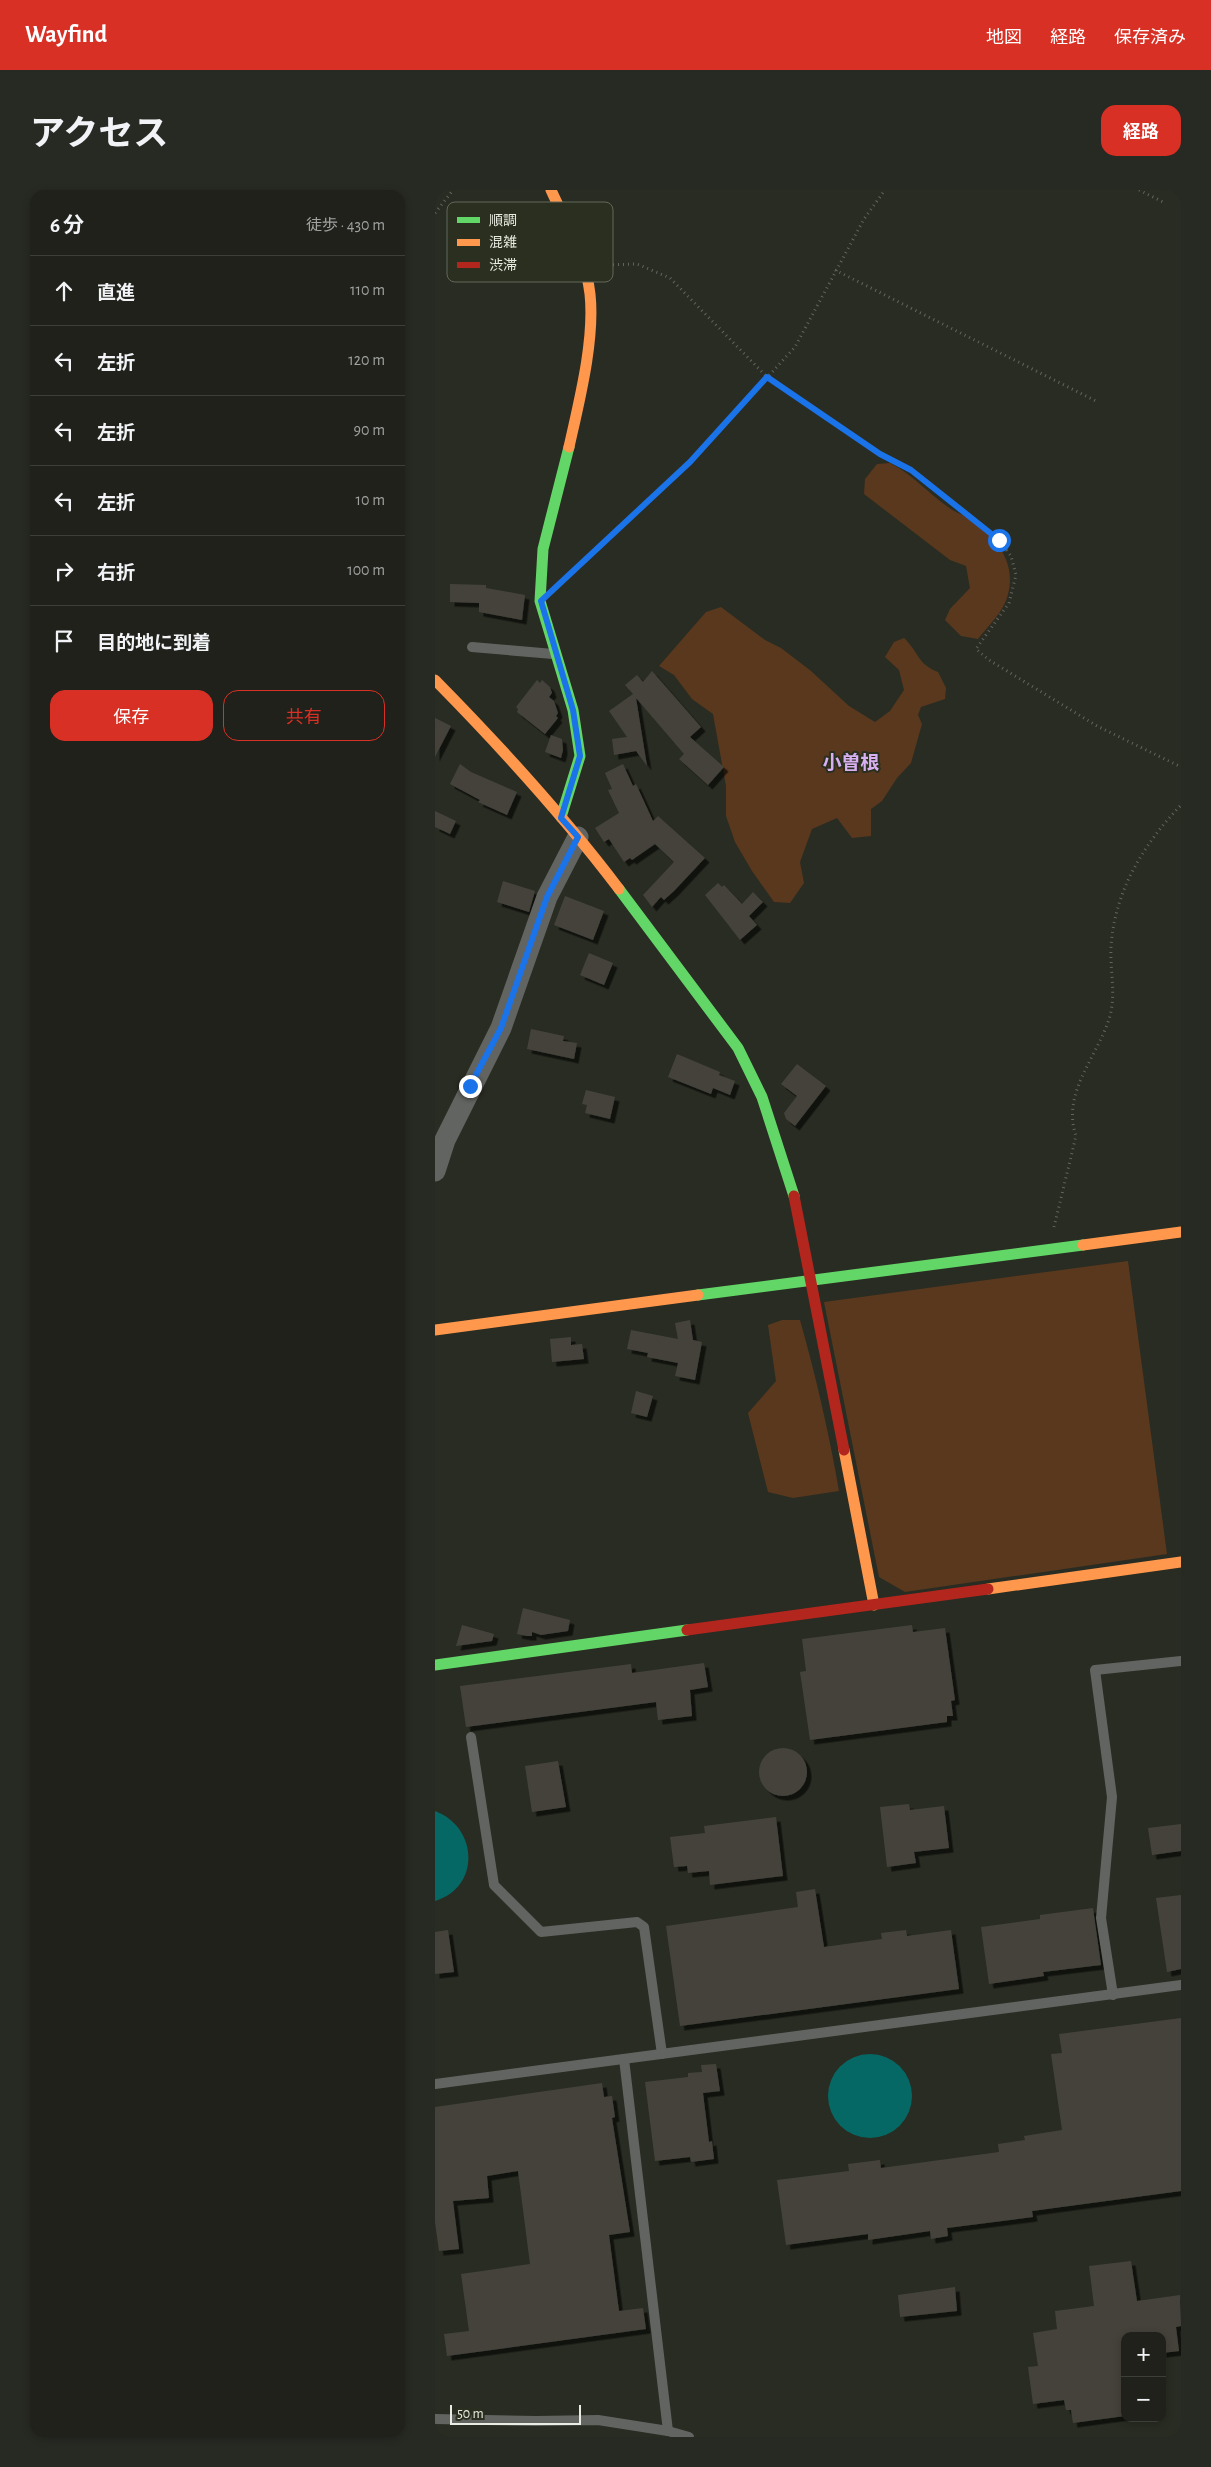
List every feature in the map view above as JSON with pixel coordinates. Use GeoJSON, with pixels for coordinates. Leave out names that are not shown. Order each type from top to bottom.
{"type":"FeatureCollection","features":[{"type":"Feature","properties":{"kind":"street"},"geometry":{"type":"LineString","coordinates":[[551,190],[556,202]]}},
{"type":"Feature","properties":{"kind":"street"},"geometry":{"type":"LineString","coordinates":[[561,818],[580,756],[573,710],[541,601],[543,549],[562,482],[576,416],[591,325],[590,293],[587,282]]}},
{"type":"Feature","properties":{"kind":"street"},"geometry":{"type":"LineString","coordinates":[[435,680],[578,837],[738,1048],[761,1097],[778,1141],[794,1194],[874,1605]]}},
{"type":"Feature","properties":{"kind":"street"},"geometry":{"type":"LineString","coordinates":[[435,1170],[445,1140],[501,1028],[547,897],[578,837]]}},
{"type":"Feature","properties":{"kind":"street"},"geometry":{"type":"LineString","coordinates":[[435,1330],[1181,1232]]}},
{"type":"Feature","properties":{"kind":"street"},"geometry":{"type":"LineString","coordinates":[[435,1664],[1181,1562]]}},
{"type":"Feature","properties":{"kind":"lane"},"geometry":{"type":"LineString","coordinates":[[472,647],[557,654]]}},
{"type":"Feature","properties":{"kind":"lane"},"geometry":{"type":"LineString","coordinates":[[1113,1995],[1101,1918],[1112,1797],[1095,1670],[1181,1661]]}},
{"type":"Feature","properties":{"kind":"lane"},"geometry":{"type":"LineString","coordinates":[[471,1737],[495,1885],[541,1932],[637,1922],[644,1927],[662,2054]]}},
{"type":"Feature","properties":{"kind":"lane"},"geometry":{"type":"LineString","coordinates":[[435,2084],[1181,1985]]}},
{"type":"Feature","properties":{"kind":"lane"},"geometry":{"type":"LineString","coordinates":[[624,2059],[668,2431]]}},
{"type":"Feature","properties":{"kind":"lane"},"geometry":{"type":"LineString","coordinates":[[435,2419],[599,2420],[668,2431],[689,2437]]}},
{"type":"Feature","properties":{"kind":"path"},"geometry":{"type":"LineString","coordinates":[[435,213],[453,190]]}},
{"type":"Feature","properties":{"kind":"path"},"geometry":{"type":"LineString","coordinates":[[562,581],[690,462],[795,347],[863,219],[885,190]]}},
{"type":"Feature","properties":{"kind":"path"},"geometry":{"type":"LineString","coordinates":[[1139,190],[1165,203]]}},
{"type":"Feature","properties":{"kind":"path"},"geometry":{"type":"LineString","coordinates":[[613,264],[637,264],[669,278],[767,377],[880,454],[911,470],[999,540],[1011,556],[1016,575],[1009,603],[976,649],[1018,679],[1097,726],[1181,767]]}},
{"type":"Feature","properties":{"kind":"path"},"geometry":{"type":"LineString","coordinates":[[835,270],[1098,402]]}},
{"type":"Feature","properties":{"kind":"path"},"geometry":{"type":"LineString","coordinates":[[1058,1248],[1054,1234],[1055,1223],[1076,1136],[1071,1122],[1072,1100],[1107,1025],[1114,1001],[1111,949],[1118,903],[1127,880],[1154,835],[1181,805]]}},
{"type":"Feature","properties":{"kind":"shaded area"},"geometry":{"type":"Polygon","coordinates":[[[890,463],[906,473],[950,509],[978,525],[996,542],[1003,552],[1010,573],[1007,598],[998,614],[978,639],[961,636],[945,620],[950,609],[970,588],[966,566],[950,560],[864,494],[865,479],[877,464],[890,463]]]}},
{"type":"Feature","properties":{"kind":"shaded area"},"geometry":{"type":"Polygon","coordinates":[[[721,607],[765,640],[781,648],[811,671],[849,706],[875,722],[890,711],[904,690],[899,670],[885,657],[894,642],[904,638],[926,665],[938,672],[946,688],[945,699],[921,707],[918,715],[922,724],[911,763],[897,778],[882,801],[871,809],[871,836],[852,838],[837,818],[812,829],[800,862],[804,883],[790,903],[774,902],[752,871],[735,842],[726,816],[726,786],[713,714],[692,699],[674,675],[659,666],[706,612],[721,607]]]}},
{"type":"Feature","properties":{"kind":"shaded area"},"geometry":{"type":"Polygon","coordinates":[[[1128,1261],[1167,1554],[905,1592],[879,1577],[824,1302],[1128,1261]]]}},
{"type":"Feature","properties":{"kind":"shaded area"},"geometry":{"type":"Polygon","coordinates":[[[782,1320],[800,1320],[822,1405],[839,1491],[793,1498],[768,1492],[748,1413],[776,1381],[768,1325],[782,1320]]]}},
{"type":"Feature","properties":{"kind":"water"},"geometry":{"type":"Polygon","coordinates":[[[435,1811],[449,1819],[460,1830],[466,1843],[468,1857],[467,1871],[460,1883],[450,1894],[435,1901],[435,1811]]]}},
{"type":"Feature","properties":{"kind":"water"},"geometry":{"type":"Polygon","coordinates":[[[862,2054],[878,2054],[894,2061],[905,2072],[912,2088],[909,2112],[900,2126],[894,2131],[878,2138],[862,2138],[846,2131],[835,2120],[828,2104],[828,2088],[835,2072],[846,2061],[862,2054]]]}},
{"type":"Feature","properties":{"kind":"building"},"geometry":{"type":"Polygon","coordinates":[[[450,584],[486,585],[486,588],[525,595],[522,620],[479,612],[479,603],[450,602],[450,584]]]}},
{"type":"Feature","properties":{"kind":"building"},"geometry":{"type":"Polygon","coordinates":[[[652,671],[701,727],[690,737],[724,767],[708,785],[679,759],[684,754],[636,698],[647,766],[636,751],[614,755],[612,739],[627,737],[609,711],[633,694],[625,685],[637,675],[643,682],[652,671]]]}},
{"type":"Feature","properties":{"kind":"building"},"geometry":{"type":"Polygon","coordinates":[[[537,680],[540,683],[542,680],[550,687],[552,693],[549,697],[554,701],[558,713],[556,716],[558,718],[545,734],[517,712],[518,709],[516,707],[537,680]]]}},
{"type":"Feature","properties":{"kind":"building"},"geometry":{"type":"Polygon","coordinates":[[[435,718],[451,726],[435,757],[435,718]]]}},
{"type":"Feature","properties":{"kind":"building"},"geometry":{"type":"Polygon","coordinates":[[[551,735],[562,739],[563,750],[561,758],[545,752],[551,735]]]}},
{"type":"Feature","properties":{"kind":"building"},"geometry":{"type":"Polygon","coordinates":[[[460,764],[471,772],[517,792],[507,815],[478,802],[480,800],[450,784],[460,764]]]}},
{"type":"Feature","properties":{"kind":"building"},"geometry":{"type":"Polygon","coordinates":[[[623,764],[633,786],[636,784],[653,821],[658,816],[705,858],[674,891],[664,900],[661,897],[652,907],[643,895],[674,862],[655,844],[632,860],[630,858],[624,862],[609,839],[604,842],[595,828],[619,813],[608,790],[612,789],[605,773],[623,764]]]}},
{"type":"Feature","properties":{"kind":"building"},"geometry":{"type":"Polygon","coordinates":[[[435,811],[456,821],[450,834],[435,827],[435,811]]]}},
{"type":"Feature","properties":{"kind":"building"},"geometry":{"type":"Polygon","coordinates":[[[503,881],[535,891],[529,912],[497,902],[503,881]]]}},
{"type":"Feature","properties":{"kind":"building"},"geometry":{"type":"Polygon","coordinates":[[[718,883],[722,887],[724,885],[742,904],[753,892],[763,902],[749,916],[757,925],[740,940],[705,895],[718,883]]]}},
{"type":"Feature","properties":{"kind":"building"},"geometry":{"type":"Polygon","coordinates":[[[565,896],[604,911],[593,940],[554,925],[565,896]]]}},
{"type":"Feature","properties":{"kind":"building"},"geometry":{"type":"Polygon","coordinates":[[[589,953],[613,963],[604,985],[580,975],[589,953]]]}},
{"type":"Feature","properties":{"kind":"building"},"geometry":{"type":"Polygon","coordinates":[[[531,1029],[564,1036],[563,1041],[577,1043],[574,1059],[527,1049],[531,1029]]]}},
{"type":"Feature","properties":{"kind":"building"},"geometry":{"type":"Polygon","coordinates":[[[677,1054],[720,1072],[719,1075],[735,1081],[730,1095],[713,1088],[711,1094],[668,1077],[677,1054]]]}},
{"type":"Feature","properties":{"kind":"building"},"geometry":{"type":"Polygon","coordinates":[[[797,1064],[826,1086],[795,1126],[786,1119],[784,1113],[797,1096],[781,1084],[797,1064]]]}},
{"type":"Feature","properties":{"kind":"building"},"geometry":{"type":"Polygon","coordinates":[[[586,1090],[615,1097],[610,1119],[585,1113],[587,1105],[582,1104],[586,1090]]]}},
{"type":"Feature","properties":{"kind":"building"},"geometry":{"type":"Polygon","coordinates":[[[690,1320],[693,1340],[702,1342],[695,1380],[675,1376],[678,1363],[647,1357],[648,1353],[627,1349],[631,1330],[678,1339],[675,1323],[690,1320]]]}},
{"type":"Feature","properties":{"kind":"building"},"geometry":{"type":"Polygon","coordinates":[[[571,1337],[571,1345],[582,1344],[584,1359],[552,1362],[550,1339],[571,1337]]]}},
{"type":"Feature","properties":{"kind":"building"},"geometry":{"type":"Polygon","coordinates":[[[636,1391],[653,1396],[647,1417],[631,1413],[636,1391]]]}},
{"type":"Feature","properties":{"kind":"building"},"geometry":{"type":"Polygon","coordinates":[[[523,1608],[570,1620],[568,1631],[541,1635],[532,1632],[532,1636],[517,1634],[523,1608]]]}},
{"type":"Feature","properties":{"kind":"building"},"geometry":{"type":"Polygon","coordinates":[[[462,1625],[494,1634],[492,1641],[456,1646],[462,1625]]]}},
{"type":"Feature","properties":{"kind":"building"},"geometry":{"type":"Polygon","coordinates":[[[912,1625],[913,1632],[945,1628],[955,1700],[951,1701],[953,1716],[947,1716],[947,1722],[810,1740],[800,1672],[806,1671],[802,1639],[912,1625]]]}},
{"type":"Feature","properties":{"kind":"building"},"geometry":{"type":"Polygon","coordinates":[[[704,1663],[708,1687],[690,1690],[692,1716],[658,1720],[656,1702],[466,1727],[460,1686],[631,1664],[632,1673],[704,1663]]]}},
{"type":"Feature","properties":{"kind":"building"},"geometry":{"type":"Polygon","coordinates":[[[783,1748],[792,1750],[800,1755],[805,1763],[807,1772],[805,1781],[800,1789],[792,1794],[783,1796],[774,1794],[766,1789],[761,1781],[759,1772],[761,1763],[766,1755],[774,1750],[783,1748]]]}},
{"type":"Feature","properties":{"kind":"building"},"geometry":{"type":"Polygon","coordinates":[[[558,1761],[566,1807],[532,1812],[525,1766],[558,1761]]]}},
{"type":"Feature","properties":{"kind":"building"},"geometry":{"type":"Polygon","coordinates":[[[909,1804],[910,1810],[944,1806],[949,1848],[914,1852],[916,1863],[887,1867],[880,1807],[909,1804]]]}},
{"type":"Feature","properties":{"kind":"building"},"geometry":{"type":"Polygon","coordinates":[[[776,1817],[783,1876],[710,1885],[709,1871],[688,1873],[687,1866],[674,1867],[670,1837],[705,1833],[704,1826],[776,1817]]]}},
{"type":"Feature","properties":{"kind":"building"},"geometry":{"type":"Polygon","coordinates":[[[1181,1824],[1181,1851],[1152,1855],[1148,1828],[1181,1824]]]}},
{"type":"Feature","properties":{"kind":"building"},"geometry":{"type":"Polygon","coordinates":[[[815,1889],[824,1947],[882,1939],[881,1933],[906,1930],[907,1936],[951,1930],[959,1989],[680,2026],[666,1926],[798,1907],[796,1892],[815,1889]]]}},
{"type":"Feature","properties":{"kind":"building"},"geometry":{"type":"Polygon","coordinates":[[[1181,1895],[1181,1969],[1167,1972],[1156,1898],[1181,1895]]]}},
{"type":"Feature","properties":{"kind":"building"},"geometry":{"type":"Polygon","coordinates":[[[1093,1908],[1101,1965],[1043,1972],[1044,1976],[989,1984],[981,1927],[1040,1919],[1040,1915],[1093,1908]]]}},
{"type":"Feature","properties":{"kind":"building"},"geometry":{"type":"Polygon","coordinates":[[[448,1930],[454,1972],[435,1974],[435,1932],[448,1930]]]}},
{"type":"Feature","properties":{"kind":"building"},"geometry":{"type":"Polygon","coordinates":[[[1181,2018],[1181,2191],[1032,2211],[1033,2217],[947,2228],[948,2236],[931,2239],[930,2231],[868,2240],[868,2234],[786,2245],[777,2180],[849,2171],[848,2164],[880,2160],[881,2168],[999,2152],[998,2144],[1025,2140],[1024,2136],[1062,2130],[1051,2054],[1062,2053],[1059,2034],[1181,2018]]]}},
{"type":"Feature","properties":{"kind":"building"},"geometry":{"type":"Polygon","coordinates":[[[716,2064],[720,2091],[703,2093],[709,2142],[712,2141],[714,2159],[691,2162],[690,2157],[655,2161],[645,2082],[688,2077],[688,2073],[702,2072],[701,2065],[716,2064]]]}},
{"type":"Feature","properties":{"kind":"building"},"geometry":{"type":"Polygon","coordinates":[[[602,2083],[604,2097],[612,2096],[615,2117],[612,2118],[630,2232],[609,2235],[619,2311],[643,2308],[646,2329],[447,2356],[444,2334],[469,2331],[461,2274],[530,2264],[518,2171],[487,2176],[489,2198],[453,2201],[459,2249],[439,2251],[435,2222],[435,2107],[602,2083]]]}},
{"type":"Feature","properties":{"kind":"building"},"geometry":{"type":"Polygon","coordinates":[[[1131,2261],[1137,2301],[1180,2295],[1181,2326],[1176,2327],[1179,2351],[1166,2353],[1166,2332],[1121,2332],[1121,2417],[1073,2423],[1071,2410],[1066,2410],[1064,2400],[1033,2404],[1028,2367],[1038,2366],[1033,2333],[1057,2329],[1055,2311],[1094,2306],[1089,2266],[1131,2261]]]}},
{"type":"Feature","properties":{"kind":"building"},"geometry":{"type":"Polygon","coordinates":[[[955,2287],[957,2311],[900,2317],[898,2295],[955,2287]]]}},
{"type":"Feature","properties":{"kind":"traffic: fast"},"geometry":{"type":"LineString","coordinates":[[561,817],[580,756],[573,710],[540,601],[543,549],[569,447]]}},
{"type":"Feature","properties":{"kind":"traffic: fast"},"geometry":{"type":"LineString","coordinates":[[619,889],[738,1048],[762,1097],[794,1196]]}},
{"type":"Feature","properties":{"kind":"traffic: fast"},"geometry":{"type":"LineString","coordinates":[[698,1295],[1083,1245]]}},
{"type":"Feature","properties":{"kind":"traffic: fast"},"geometry":{"type":"LineString","coordinates":[[435,1665],[687,1630]]}},
{"type":"Feature","properties":{"kind":"traffic: slow"},"geometry":{"type":"LineString","coordinates":[[551,190],[557,202]]}},
{"type":"Feature","properties":{"kind":"traffic: slow"},"geometry":{"type":"LineString","coordinates":[[569,447],[588,351],[591,312],[588,282]]}},
{"type":"Feature","properties":{"kind":"traffic: slow"},"geometry":{"type":"LineString","coordinates":[[435,680],[483,730],[576,834],[619,889]]}},
{"type":"Feature","properties":{"kind":"traffic: slow"},"geometry":{"type":"LineString","coordinates":[[1083,1245],[1181,1232]]}},
{"type":"Feature","properties":{"kind":"traffic: slow"},"geometry":{"type":"LineString","coordinates":[[435,1330],[698,1295]]}},
{"type":"Feature","properties":{"kind":"traffic: slow"},"geometry":{"type":"LineString","coordinates":[[844,1450],[874,1605]]}},
{"type":"Feature","properties":{"kind":"traffic: slow"},"geometry":{"type":"LineString","coordinates":[[988,1589],[1181,1562]]}},
{"type":"Feature","properties":{"kind":"traffic: jam"},"geometry":{"type":"LineString","coordinates":[[794,1196],[844,1450]]}},
{"type":"Feature","properties":{"kind":"traffic: jam"},"geometry":{"type":"LineString","coordinates":[[687,1630],[988,1589]]}},
{"type":"Feature","properties":{"kind":"district","name":"小曽根"},"geometry":{"type":"Point","coordinates":[851,763]}},
{"type":"Feature","properties":{"kind":"route"},"geometry":{"type":"LineString","coordinates":[[470,1086],[501,1028],[547,897],[578,837],[561,818],[580,756],[573,710],[541,601],[690,462],[767,377],[880,454],[911,470],[979,522],[999,540]]}}]}
